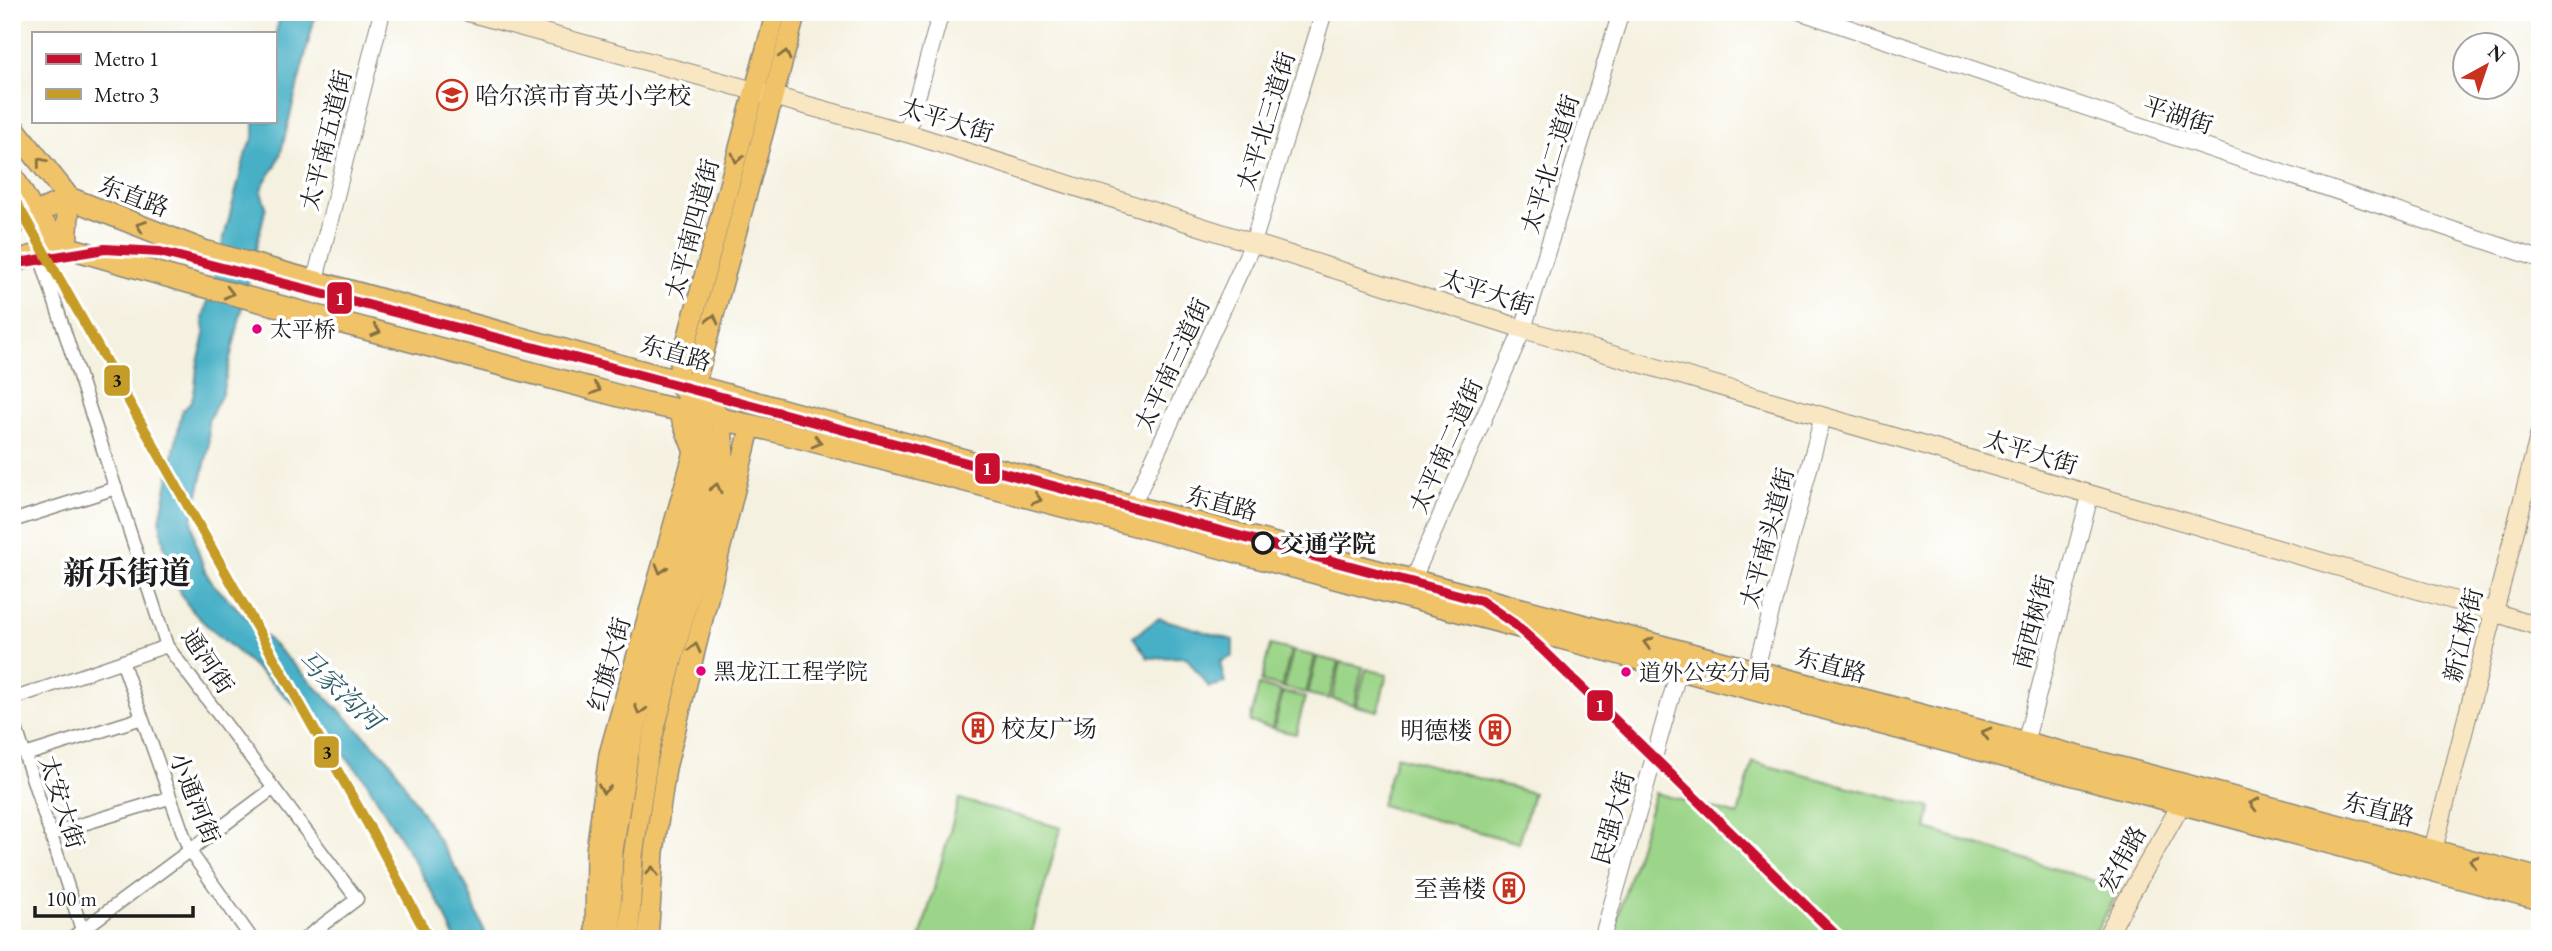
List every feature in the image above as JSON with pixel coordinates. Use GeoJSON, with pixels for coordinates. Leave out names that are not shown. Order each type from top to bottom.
{"type":"FeatureCollection","features":[{"type":"Feature","properties":{"kind":"highway","name":"东直路"},"geometry":{"type":"LineString","coordinates":[[12,126],[69,198],[204,251],[1132,506],[1755,672],[2023,752],[2182,803],[2540,899]]}},
{"type":"Feature","properties":{"kind":"highway"},"geometry":{"type":"LineString","coordinates":[[12,175],[34,214],[65,247]]}},
{"type":"Feature","properties":{"kind":"highway"},"geometry":{"type":"LineString","coordinates":[[12,224],[69,198],[65,247]]}},
{"type":"Feature","properties":{"kind":"highway","name":"东直路"},"geometry":{"type":"LineString","coordinates":[[65,247],[195,284],[678,410],[751,425],[1679,670],[2433,850],[2540,879]]}},
{"type":"Feature","properties":{"kind":"highway"},"geometry":{"type":"LineString","coordinates":[[12,262],[65,247]]}},
{"type":"Feature","properties":{"kind":"main road","name":"太平大街"},"geometry":{"type":"LineString","coordinates":[[468,12],[906,133],[1522,329],[2540,627]]}},
{"type":"Feature","properties":{"kind":"main road"},"geometry":{"type":"LineString","coordinates":[[764,95],[776,12]]}},
{"type":"Feature","properties":{"kind":"main road"},"geometry":{"type":"LineString","coordinates":[[764,95],[796,12]]}},
{"type":"Feature","properties":{"kind":"main road","name":"太平南四道街"},"geometry":{"type":"LineString","coordinates":[[685,382],[764,95]]}},
{"type":"Feature","properties":{"kind":"main road"},"geometry":{"type":"LineString","coordinates":[[685,382],[701,415],[716,457]]}},
{"type":"Feature","properties":{"kind":"main road"},"geometry":{"type":"LineString","coordinates":[[629,939],[633,856],[648,756],[722,420],[685,382]]}},
{"type":"Feature","properties":{"kind":"main road","name":"红旗大街"},"geometry":{"type":"LineString","coordinates":[[595,939],[596,851],[609,754],[694,452],[678,410]]}},
{"type":"Feature","properties":{"kind":"main road"},"geometry":{"type":"LineString","coordinates":[[648,939],[654,852],[666,768],[751,425]]}},
{"type":"Feature","properties":{"kind":"main road","name":"新江桥街"},"geometry":{"type":"LineString","coordinates":[[2433,850],[2540,433]]}},
{"type":"Feature","properties":{"kind":"main road","name":"红旗大街"},"geometry":{"type":"LineString","coordinates":[[610,939],[613,851],[628,756],[716,457]]}},
{"type":"Feature","properties":{"kind":"main road","name":"宏伟路"},"geometry":{"type":"LineString","coordinates":[[2105,939],[2182,803]]}},
{"type":"Feature","properties":{"kind":"street","name":"太平南五道街"},"geometry":{"type":"LineString","coordinates":[[314,280],[382,12]]}},
{"type":"Feature","properties":{"kind":"street"},"geometry":{"type":"LineString","coordinates":[[906,133],[941,12]]}},
{"type":"Feature","properties":{"kind":"street","name":"太平北三道街"},"geometry":{"type":"LineString","coordinates":[[1252,243],[1324,12]]}},
{"type":"Feature","properties":{"kind":"street","name":"太平北二道街"},"geometry":{"type":"LineString","coordinates":[[1522,329],[1621,12]]}},
{"type":"Feature","properties":{"kind":"street","name":"平湖街"},"geometry":{"type":"LineString","coordinates":[[1801,12],[2540,259]]}},
{"type":"Feature","properties":{"kind":"street","name":"太平南三道街"},"geometry":{"type":"LineString","coordinates":[[1132,506],[1252,243]]}},
{"type":"Feature","properties":{"kind":"street","name":"通河街"},"geometry":{"type":"LineString","coordinates":[[39,253],[167,646],[357,899],[304,939]]}},
{"type":"Feature","properties":{"kind":"street","name":"太平南二道街"},"geometry":{"type":"LineString","coordinates":[[1412,580],[1522,329]]}},
{"type":"Feature","properties":{"kind":"street","name":"太平南头道街"},"geometry":{"type":"LineString","coordinates":[[1755,672],[1823,416]]}},
{"type":"Feature","properties":{"kind":"street"},"geometry":{"type":"LineString","coordinates":[[12,521],[116,488]]}},
{"type":"Feature","properties":{"kind":"street","name":"南西树街"},"geometry":{"type":"LineString","coordinates":[[2023,752],[2090,496]]}},
{"type":"Feature","properties":{"kind":"street"},"geometry":{"type":"LineString","coordinates":[[12,699],[167,646]]}},
{"type":"Feature","properties":{"kind":"street","name":"小通河街"},"geometry":{"type":"LineString","coordinates":[[122,661],[189,850],[252,939]]}},
{"type":"Feature","properties":{"kind":"street","name":"民强大街"},"geometry":{"type":"LineString","coordinates":[[1602,939],[1679,670]]}},
{"type":"Feature","properties":{"kind":"street","name":"太安大街"},"geometry":{"type":"LineString","coordinates":[[12,716],[85,934]]}},
{"type":"Feature","properties":{"kind":"street"},"geometry":{"type":"LineString","coordinates":[[25,755],[142,718]]}},
{"type":"Feature","properties":{"kind":"street"},"geometry":{"type":"LineString","coordinates":[[70,939],[85,934],[189,850],[274,788]]}},
{"type":"Feature","properties":{"kind":"street"},"geometry":{"type":"LineString","coordinates":[[50,834],[169,797]]}},
{"type":"Feature","properties":{"kind":"green space"},"geometry":{"type":"Polygon","coordinates":[[[1270,645],[1291,650],[1282,687],[1261,682],[1270,645]]]}},
{"type":"Feature","properties":{"kind":"green space"},"geometry":{"type":"Polygon","coordinates":[[[1293,651],[1315,656],[1306,693],[1284,688],[1293,651]]]}},
{"type":"Feature","properties":{"kind":"green space"},"geometry":{"type":"Polygon","coordinates":[[[1317,657],[1339,662],[1329,699],[1308,694],[1317,657]]]}},
{"type":"Feature","properties":{"kind":"green space"},"geometry":{"type":"Polygon","coordinates":[[[1341,662],[1363,667],[1354,705],[1332,699],[1341,662]]]}},
{"type":"Feature","properties":{"kind":"green space"},"geometry":{"type":"Polygon","coordinates":[[[1366,669],[1387,674],[1378,711],[1356,706],[1366,669]]]}},
{"type":"Feature","properties":{"kind":"green space"},"geometry":{"type":"Polygon","coordinates":[[[1259,685],[1281,691],[1272,728],[1250,722],[1259,685]]]}},
{"type":"Feature","properties":{"kind":"green space"},"geometry":{"type":"Polygon","coordinates":[[[1283,692],[1305,697],[1296,734],[1274,729],[1283,692]]]}},
{"type":"Feature","properties":{"kind":"green space"},"geometry":{"type":"Polygon","coordinates":[[[1396,756],[1533,793],[1519,843],[1381,805],[1396,756]]]}},
{"type":"Feature","properties":{"kind":"green space"},"geometry":{"type":"Polygon","coordinates":[[[1753,762],[1931,808],[1927,829],[2120,889],[2092,939],[1611,939],[1655,793],[1738,815],[1753,762]]]}},
{"type":"Feature","properties":{"kind":"green space"},"geometry":{"type":"Polygon","coordinates":[[[959,799],[1061,828],[1030,939],[920,939],[959,799]]]}},
{"type":"Feature","properties":{"kind":"water"},"geometry":{"type":"Polygon","coordinates":[[[281,12],[316,12],[280,156],[262,186],[266,206],[222,394],[208,421],[209,447],[192,520],[196,545],[212,583],[391,762],[467,887],[487,939],[455,939],[443,910],[365,779],[306,716],[190,608],[175,582],[165,552],[160,520],[182,411],[188,406],[194,393],[197,365],[204,339],[203,319],[246,152],[254,137],[254,122],[276,122],[276,32],[281,12]]]}},
{"type":"Feature","properties":{"kind":"water"},"geometry":{"type":"Polygon","coordinates":[[[1159,618],[1233,640],[1233,656],[1220,662],[1225,683],[1209,687],[1186,657],[1148,658],[1133,637],[1159,618]]]}},
{"type":"Feature","properties":{"kind":"metro line","name":"3"},"geometry":{"type":"LineString","coordinates":[[12,195],[374,835],[429,939]]}},
{"type":"Feature","properties":{"kind":"metro line","name":"1"},"geometry":{"type":"LineString","coordinates":[[12,264],[105,249],[160,252],[602,365],[1481,601],[1513,623],[1541,648],[1840,939]]}},
{"type":"Feature","properties":{"kind":"place","name":"哈尔滨市育英小学校"},"geometry":{"type":"Point","coordinates":[452,95]}},
{"type":"Feature","properties":{"kind":"place","name":"太平桥"},"geometry":{"type":"Point","coordinates":[257,329]}},
{"type":"Feature","properties":{"kind":"place","name":"交通学院"},"geometry":{"type":"Point","coordinates":[1263,543]}},
{"type":"Feature","properties":{"kind":"place","name":"黑龙江工程学院"},"geometry":{"type":"Point","coordinates":[701,671]}},
{"type":"Feature","properties":{"kind":"place","name":"道外公安分局"},"geometry":{"type":"Point","coordinates":[1626,672]}},
{"type":"Feature","properties":{"kind":"place","name":"校友广场"},"geometry":{"type":"Point","coordinates":[978,728]}},
{"type":"Feature","properties":{"kind":"place","name":"明德楼"},"geometry":{"type":"Point","coordinates":[1495,730]}},
{"type":"Feature","properties":{"kind":"place","name":"至善楼"},"geometry":{"type":"Point","coordinates":[1509,888]}},
{"type":"Feature","properties":{"kind":"district","name":"新乐街道"},"geometry":{"type":"Point","coordinates":[127,573]}},
{"type":"Feature","properties":{"kind":"water label","name":"马家沟河"},"geometry":{"type":"Point","coordinates":[340,690]}}]}
